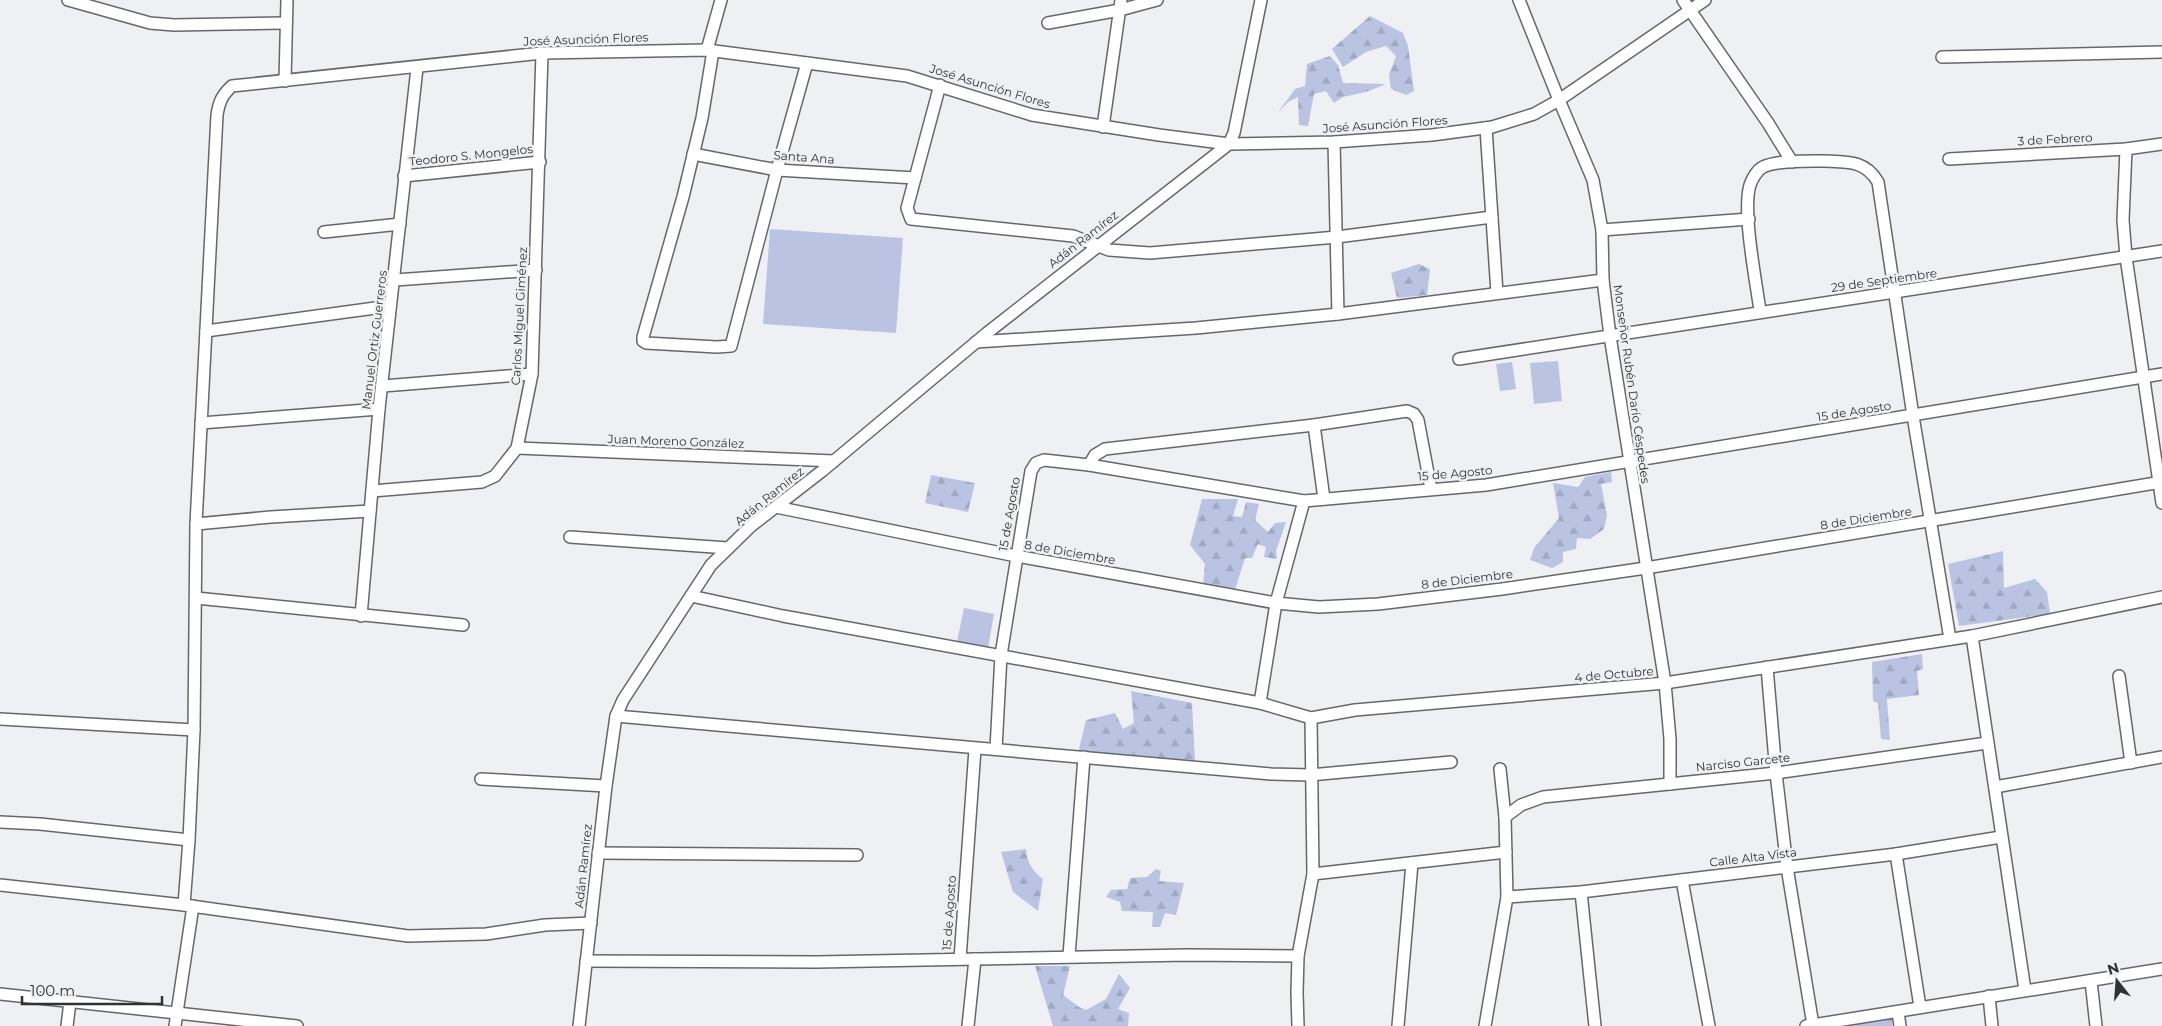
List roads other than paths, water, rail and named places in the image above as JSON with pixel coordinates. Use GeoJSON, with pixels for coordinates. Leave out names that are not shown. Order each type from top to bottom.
{"type":"FeatureCollection","features":[{"type":"Feature","properties":{"kind":"street"},"geometry":{"type":"LineString","coordinates":[[68,0],[150,23],[174,25],[285,23]]}},
{"type":"Feature","properties":{"kind":"street"},"geometry":{"type":"LineString","coordinates":[[285,81],[287,0]]}},
{"type":"Feature","properties":{"kind":"street"},"geometry":{"type":"LineString","coordinates":[[721,0],[710,51],[702,118],[643,337],[643,341],[646,343],[717,348],[731,346],[776,170],[807,63]]}},
{"type":"Feature","properties":{"kind":"street"},"geometry":{"type":"LineString","coordinates":[[1048,22],[1120,5],[1157,0]]}},
{"type":"Feature","properties":{"kind":"street"},"geometry":{"type":"LineString","coordinates":[[1229,144],[1234,133],[1261,0]]}},
{"type":"Feature","properties":{"kind":"street","name":"Monseñor Rubén Darío Céspedes"},"geometry":{"type":"LineString","coordinates":[[1519,0],[1593,180],[1602,230],[1603,280],[1610,336],[1665,682],[1670,739],[1670,784]]}},
{"type":"Feature","properties":{"kind":"street"},"geometry":{"type":"LineString","coordinates":[[1683,0],[1768,123],[1792,162]]}},
{"type":"Feature","properties":{"kind":"street","name":"José Asunción Flores"},"geometry":{"type":"LineString","coordinates":[[206,331],[212,243],[217,115],[223,93],[232,86],[417,68],[542,53],[710,51],[907,76],[1032,115],[1103,127],[1229,144],[1334,142],[1432,135],[1486,128],[1534,114],[1559,100],[1705,0]]}},
{"type":"Feature","properties":{"kind":"street"},"geometry":{"type":"LineString","coordinates":[[1103,127],[1120,5]]}},
{"type":"Feature","properties":{"kind":"street"},"geometry":{"type":"LineString","coordinates":[[1942,58],[2162,52]]}},
{"type":"Feature","properties":{"kind":"street","name":"Carlos Miguel Giménez"},"geometry":{"type":"LineString","coordinates":[[372,491],[482,482],[495,476],[517,448],[532,374],[542,53]]}},
{"type":"Feature","properties":{"kind":"street","name":"Manuel Ortiz Guerreros"},"geometry":{"type":"LineString","coordinates":[[361,616],[379,409],[383,386],[390,306],[395,280],[404,176],[417,68]]}},
{"type":"Feature","properties":{"kind":"street"},"geometry":{"type":"LineString","coordinates":[[940,85],[907,208],[912,219],[1073,236],[1096,246],[1150,254],[1337,237],[1492,217]]}},
{"type":"Feature","properties":{"kind":"street"},"geometry":{"type":"LineString","coordinates":[[1486,128],[1497,293]]}},
{"type":"Feature","properties":{"kind":"street"},"geometry":{"type":"LineString","coordinates":[[1334,142],[1338,314]]}},
{"type":"Feature","properties":{"kind":"street","name":"Adán Ramírez"},"geometry":{"type":"LineString","coordinates":[[579,1026],[598,852],[616,716],[624,700],[712,565],[728,548],[776,506],[834,461],[976,342],[1096,246],[1229,144]]}},
{"type":"Feature","properties":{"kind":"street","name":"3 de Febrero"},"geometry":{"type":"LineString","coordinates":[[1949,159],[2162,144]]}},
{"type":"Feature","properties":{"kind":"street"},"geometry":{"type":"LineString","coordinates":[[2126,148],[2123,220],[2126,257],[2143,377],[2161,482],[2162,503]]}},
{"type":"Feature","properties":{"kind":"street","name":"Santa Ana"},"geometry":{"type":"LineString","coordinates":[[693,154],[776,170],[914,178]]}},
{"type":"Feature","properties":{"kind":"street","name":"Teodoro S. Mongelos"},"geometry":{"type":"LineString","coordinates":[[404,176],[540,162]]}},
{"type":"Feature","properties":{"kind":"street"},"geometry":{"type":"LineString","coordinates":[[1760,311],[1748,195],[1750,184],[1756,173],[1763,167],[1792,162],[1858,163],[1868,169],[1878,182],[1912,416],[1950,639]]}},
{"type":"Feature","properties":{"kind":"street"},"geometry":{"type":"LineString","coordinates":[[1602,230],[1749,218]]}},
{"type":"Feature","properties":{"kind":"street"},"geometry":{"type":"LineString","coordinates":[[324,232],[400,224]]}},
{"type":"Feature","properties":{"kind":"street","name":"29 de Septiembre"},"geometry":{"type":"LineString","coordinates":[[1459,358],[2162,251]]}},
{"type":"Feature","properties":{"kind":"street"},"geometry":{"type":"LineString","coordinates":[[395,280],[536,270]]}},
{"type":"Feature","properties":{"kind":"street"},"geometry":{"type":"LineString","coordinates":[[976,342],[1196,328],[1338,314],[1603,280]]}},
{"type":"Feature","properties":{"kind":"street"},"geometry":{"type":"LineString","coordinates":[[175,1026],[188,905],[194,730],[196,524],[206,331],[390,306]]}},
{"type":"Feature","properties":{"kind":"street"},"geometry":{"type":"LineString","coordinates":[[383,386],[532,374]]}},
{"type":"Feature","properties":{"kind":"street","name":"15 de Agosto"},"geometry":{"type":"LineString","coordinates":[[996,749],[1000,655],[1016,556],[1031,470],[1036,463],[1044,460],[1089,465],[1304,501],[1486,485],[2162,374]]}},
{"type":"Feature","properties":{"kind":"street"},"geometry":{"type":"LineString","coordinates":[[202,423],[379,409]]}},
{"type":"Feature","properties":{"kind":"street"},"geometry":{"type":"LineString","coordinates":[[1089,465],[1095,454],[1105,449],[1314,425],[1407,411],[1414,414],[1418,420],[1431,489]]}},
{"type":"Feature","properties":{"kind":"street"},"geometry":{"type":"LineString","coordinates":[[1314,425],[1324,498]]}},
{"type":"Feature","properties":{"kind":"street","name":"Juan Moreno González"},"geometry":{"type":"LineString","coordinates":[[517,448],[834,461]]}},
{"type":"Feature","properties":{"kind":"street","name":"8 de Diciembre"},"geometry":{"type":"LineString","coordinates":[[776,506],[1016,556],[1276,603],[1319,607],[1378,604],[1646,568],[2161,482]]}},
{"type":"Feature","properties":{"kind":"street"},"geometry":{"type":"LineString","coordinates":[[1260,703],[1276,603],[1304,501]]}},
{"type":"Feature","properties":{"kind":"street"},"geometry":{"type":"LineString","coordinates":[[196,524],[370,511]]}},
{"type":"Feature","properties":{"kind":"street"},"geometry":{"type":"LineString","coordinates":[[570,537],[728,548]]}},
{"type":"Feature","properties":{"kind":"street","name":"4 de Octubre"},"geometry":{"type":"LineString","coordinates":[[691,596],[783,616],[1260,703],[1311,718],[1355,710],[1665,682],[1972,636],[2162,597]]}},
{"type":"Feature","properties":{"kind":"street"},"geometry":{"type":"LineString","coordinates":[[196,598],[463,625]]}},
{"type":"Feature","properties":{"kind":"street"},"geometry":{"type":"LineString","coordinates":[[1972,636],[2025,990]]}},
{"type":"Feature","properties":{"kind":"street"},"geometry":{"type":"LineString","coordinates":[[1767,667],[1776,773],[1787,867],[1809,1025],[2162,969]]}},
{"type":"Feature","properties":{"kind":"street"},"geometry":{"type":"LineString","coordinates":[[2119,676],[2131,763]]}},
{"type":"Feature","properties":{"kind":"street"},"geometry":{"type":"LineString","coordinates":[[616,716],[1261,773],[1310,775],[1451,762]]}},
{"type":"Feature","properties":{"kind":"street"},"geometry":{"type":"LineString","coordinates":[[1298,1026],[1298,956],[1313,874],[1310,775],[1311,718]]}},
{"type":"Feature","properties":{"kind":"street"},"geometry":{"type":"LineString","coordinates":[[0,719],[194,730]]}},
{"type":"Feature","properties":{"kind":"street","name":"Narciso Garcete"},"geometry":{"type":"LineString","coordinates":[[1505,817],[1521,805],[1543,797],[1776,773],[1988,743]]}},
{"type":"Feature","properties":{"kind":"street","name":"15 de Agosto"},"geometry":{"type":"LineString","coordinates":[[960,959],[975,748]]}},
{"type":"Feature","properties":{"kind":"street"},"geometry":{"type":"LineString","coordinates":[[1995,787],[2162,757]]}},
{"type":"Feature","properties":{"kind":"street"},"geometry":{"type":"LineString","coordinates":[[1069,956],[1084,758]]}},
{"type":"Feature","properties":{"kind":"street"},"geometry":{"type":"LineString","coordinates":[[1486,1026],[1507,897],[1505,817],[1500,769]]}},
{"type":"Feature","properties":{"kind":"street"},"geometry":{"type":"LineString","coordinates":[[481,779],[606,786]]}},
{"type":"Feature","properties":{"kind":"street"},"geometry":{"type":"LineString","coordinates":[[0,822],[40,824],[189,840]]}},
{"type":"Feature","properties":{"kind":"street","name":"Calle Alta Vista"},"geometry":{"type":"LineString","coordinates":[[1507,897],[1581,892],[1682,880],[1896,854],[2001,837]]}},
{"type":"Feature","properties":{"kind":"street"},"geometry":{"type":"LineString","coordinates":[[598,852],[857,855]]}},
{"type":"Feature","properties":{"kind":"street"},"geometry":{"type":"LineString","coordinates":[[1313,874],[1506,852]]}},
{"type":"Feature","properties":{"kind":"street"},"geometry":{"type":"LineString","coordinates":[[1896,854],[1920,1007]]}},
{"type":"Feature","properties":{"kind":"street"},"geometry":{"type":"LineString","coordinates":[[1398,1026],[1412,863]]}},
{"type":"Feature","properties":{"kind":"street"},"geometry":{"type":"LineString","coordinates":[[1682,880],[1710,1026]]}},
{"type":"Feature","properties":{"kind":"street"},"geometry":{"type":"LineString","coordinates":[[0,885],[188,905],[408,936],[486,934],[546,925],[591,923]]}},
{"type":"Feature","properties":{"kind":"street"},"geometry":{"type":"LineString","coordinates":[[1581,892],[1595,1026]]}},
{"type":"Feature","properties":{"kind":"street"},"geometry":{"type":"LineString","coordinates":[[586,961],[818,962],[1069,956],[1298,956]]}},
{"type":"Feature","properties":{"kind":"street"},"geometry":{"type":"LineString","coordinates":[[968,1026],[975,959]]}},
{"type":"Feature","properties":{"kind":"street"},"geometry":{"type":"LineString","coordinates":[[2091,981],[2096,1026]]}},
{"type":"Feature","properties":{"kind":"street"},"geometry":{"type":"LineString","coordinates":[[0,994],[297,1026]]}},
{"type":"Feature","properties":{"kind":"street"},"geometry":{"type":"LineString","coordinates":[[1989,996],[1992,1026]]}},
{"type":"Feature","properties":{"kind":"street"},"geometry":{"type":"LineString","coordinates":[[67,1026],[70,1002]]}},
{"type":"Feature","properties":{"kind":"street"},"geometry":{"type":"LineString","coordinates":[[1898,1012],[1900,1026]]}}]}
